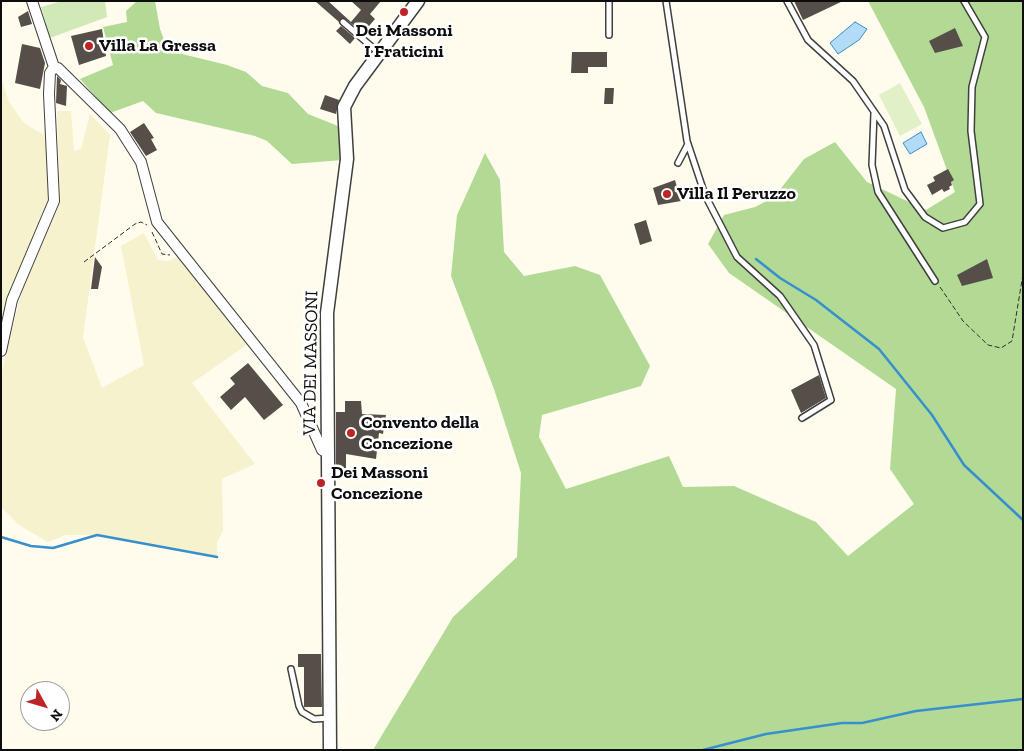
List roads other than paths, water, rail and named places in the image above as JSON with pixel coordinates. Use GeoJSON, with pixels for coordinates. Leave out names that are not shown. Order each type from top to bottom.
{"type":"FeatureCollection","features":[{"type":"Feature","properties":{"kind":"street"},"geometry":{"type":"LineString","coordinates":[[32,1],[54,67],[58,68],[71,80],[120,129],[141,162],[157,222],[301,403],[322,450],[327,452]]}},
{"type":"Feature","properties":{"kind":"street","name":"VIA DEI MASSONI"},"geometry":{"type":"LineString","coordinates":[[330,750],[327,313],[347,159],[344,107],[355,86],[417,1]]}},
{"type":"Feature","properties":{"kind":"street"},"geometry":{"type":"LineString","coordinates":[[1,351],[12,300],[54,201],[49,94],[50,73],[54,67]]}},
{"type":"Feature","properties":{"kind":"lane"},"geometry":{"type":"LineString","coordinates":[[609,1],[609,35]]}},
{"type":"Feature","properties":{"kind":"lane"},"geometry":{"type":"LineString","coordinates":[[666,1],[688,144],[705,195],[737,257],[780,296],[814,345],[831,400],[802,418]]}},
{"type":"Feature","properties":{"kind":"lane"},"geometry":{"type":"LineString","coordinates":[[787,1],[808,40],[853,81],[884,126],[905,190],[925,217],[943,228],[965,222],[980,204],[971,131],[972,87],[985,37],[964,1]]}},
{"type":"Feature","properties":{"kind":"lane"},"geometry":{"type":"LineString","coordinates":[[343,22],[379,53]]}},
{"type":"Feature","properties":{"kind":"lane"},"geometry":{"type":"LineString","coordinates":[[874,112],[872,165],[878,192],[935,280]]}},
{"type":"Feature","properties":{"kind":"lane"},"geometry":{"type":"LineString","coordinates":[[678,164],[688,144]]}},
{"type":"Feature","properties":{"kind":"lane"},"geometry":{"type":"LineString","coordinates":[[291,669],[300,710],[314,719],[330,718]]}},
{"type":"Feature","properties":{"kind":"water"},"geometry":{"type":"Polygon","coordinates":[[[855,22],[867,29],[859,40],[838,54],[830,43],[855,22]]]}},
{"type":"Feature","properties":{"kind":"water"},"geometry":{"type":"Polygon","coordinates":[[[921,132],[927,144],[910,154],[903,143],[921,132]]]}},
{"type":"Feature","properties":{"kind":"waterway"},"geometry":{"type":"LineString","coordinates":[[756,259],[780,278],[816,300],[879,349],[932,415],[964,465],[1023,520]]}},
{"type":"Feature","properties":{"kind":"waterway"},"geometry":{"type":"LineString","coordinates":[[1,537],[31,546],[53,548],[97,535],[217,557]]}},
{"type":"Feature","properties":{"kind":"waterway"},"geometry":{"type":"LineString","coordinates":[[703,750],[766,734],[842,723],[862,723],[916,711],[1023,699]]}},
{"type":"Feature","properties":{"kind":"place","name":"Dei Massoni I Fraticini"},"geometry":{"type":"Point","coordinates":[404,12]}},
{"type":"Feature","properties":{"kind":"place","name":"Villa La Gressa"},"geometry":{"type":"Point","coordinates":[89,46]}},
{"type":"Feature","properties":{"kind":"place","name":"Villa Il Peruzzo"},"geometry":{"type":"Point","coordinates":[667,194]}},
{"type":"Feature","properties":{"kind":"place","name":"Convento della Concezione"},"geometry":{"type":"Point","coordinates":[351,433]}},
{"type":"Feature","properties":{"kind":"place","name":"Dei Massoni Concezione"},"geometry":{"type":"Point","coordinates":[321,483]}}]}
